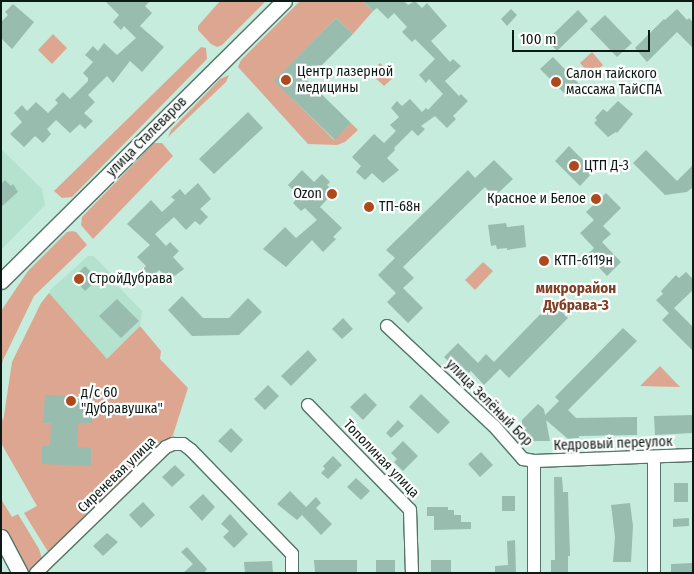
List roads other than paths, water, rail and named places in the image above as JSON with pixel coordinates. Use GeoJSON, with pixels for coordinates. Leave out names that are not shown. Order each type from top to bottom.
{"type":"FeatureCollection","features":[{"type":"Feature","properties":{"kind":"main road","name":"улица Сталеваров"},"geometry":{"type":"LineString","coordinates":[[1,292],[6,276],[284,1]]}},
{"type":"Feature","properties":{"kind":"main road"},"geometry":{"type":"LineString","coordinates":[[1,537],[20,573]]}},
{"type":"Feature","properties":{"kind":"street","name":"улица Зелёный Бор"},"geometry":{"type":"LineString","coordinates":[[387,326],[494,426],[523,459],[534,461],[534,573]]}},
{"type":"Feature","properties":{"kind":"street","name":"Тополиная улица"},"geometry":{"type":"LineString","coordinates":[[308,405],[410,510],[412,573]]}},
{"type":"Feature","properties":{"kind":"street","name":"Сиреневая улица"},"geometry":{"type":"LineString","coordinates":[[36,573],[166,447],[173,444],[183,444],[292,554],[292,573]]}},
{"type":"Feature","properties":{"kind":"street","name":"Кедровый переулок"},"geometry":{"type":"LineString","coordinates":[[534,461],[654,458],[693,455]]}},
{"type":"Feature","properties":{"kind":"street"},"geometry":{"type":"LineString","coordinates":[[654,458],[654,573]]}},
{"type":"Feature","properties":{"kind":"place","name":"Центр лазерной медицины"},"geometry":{"type":"Point","coordinates":[286,80]}},
{"type":"Feature","properties":{"kind":"place","name":"Салон тайского массажа ТайСПА"},"geometry":{"type":"Point","coordinates":[556,82]}},
{"type":"Feature","properties":{"kind":"place","name":"ЦТП Д-3"},"geometry":{"type":"Point","coordinates":[574,166]}},
{"type":"Feature","properties":{"kind":"place","name":"Ozon"},"geometry":{"type":"Point","coordinates":[332,194]}},
{"type":"Feature","properties":{"kind":"place","name":"Красное и Белое"},"geometry":{"type":"Point","coordinates":[596,199]}},
{"type":"Feature","properties":{"kind":"place","name":"ТП-68н"},"geometry":{"type":"Point","coordinates":[369,207]}},
{"type":"Feature","properties":{"kind":"place","name":"КТП-6119н"},"geometry":{"type":"Point","coordinates":[544,261]}},
{"type":"Feature","properties":{"kind":"place","name":"СтройДубрава"},"geometry":{"type":"Point","coordinates":[79,279]}},
{"type":"Feature","properties":{"kind":"place","name":"д/с 60 \"Дубравушка\""},"geometry":{"type":"Point","coordinates":[71,401]}},
{"type":"Feature","properties":{"kind":"district","name":"микрорайон Дубрава-3"},"geometry":{"type":"Point","coordinates":[576,296]}}]}
